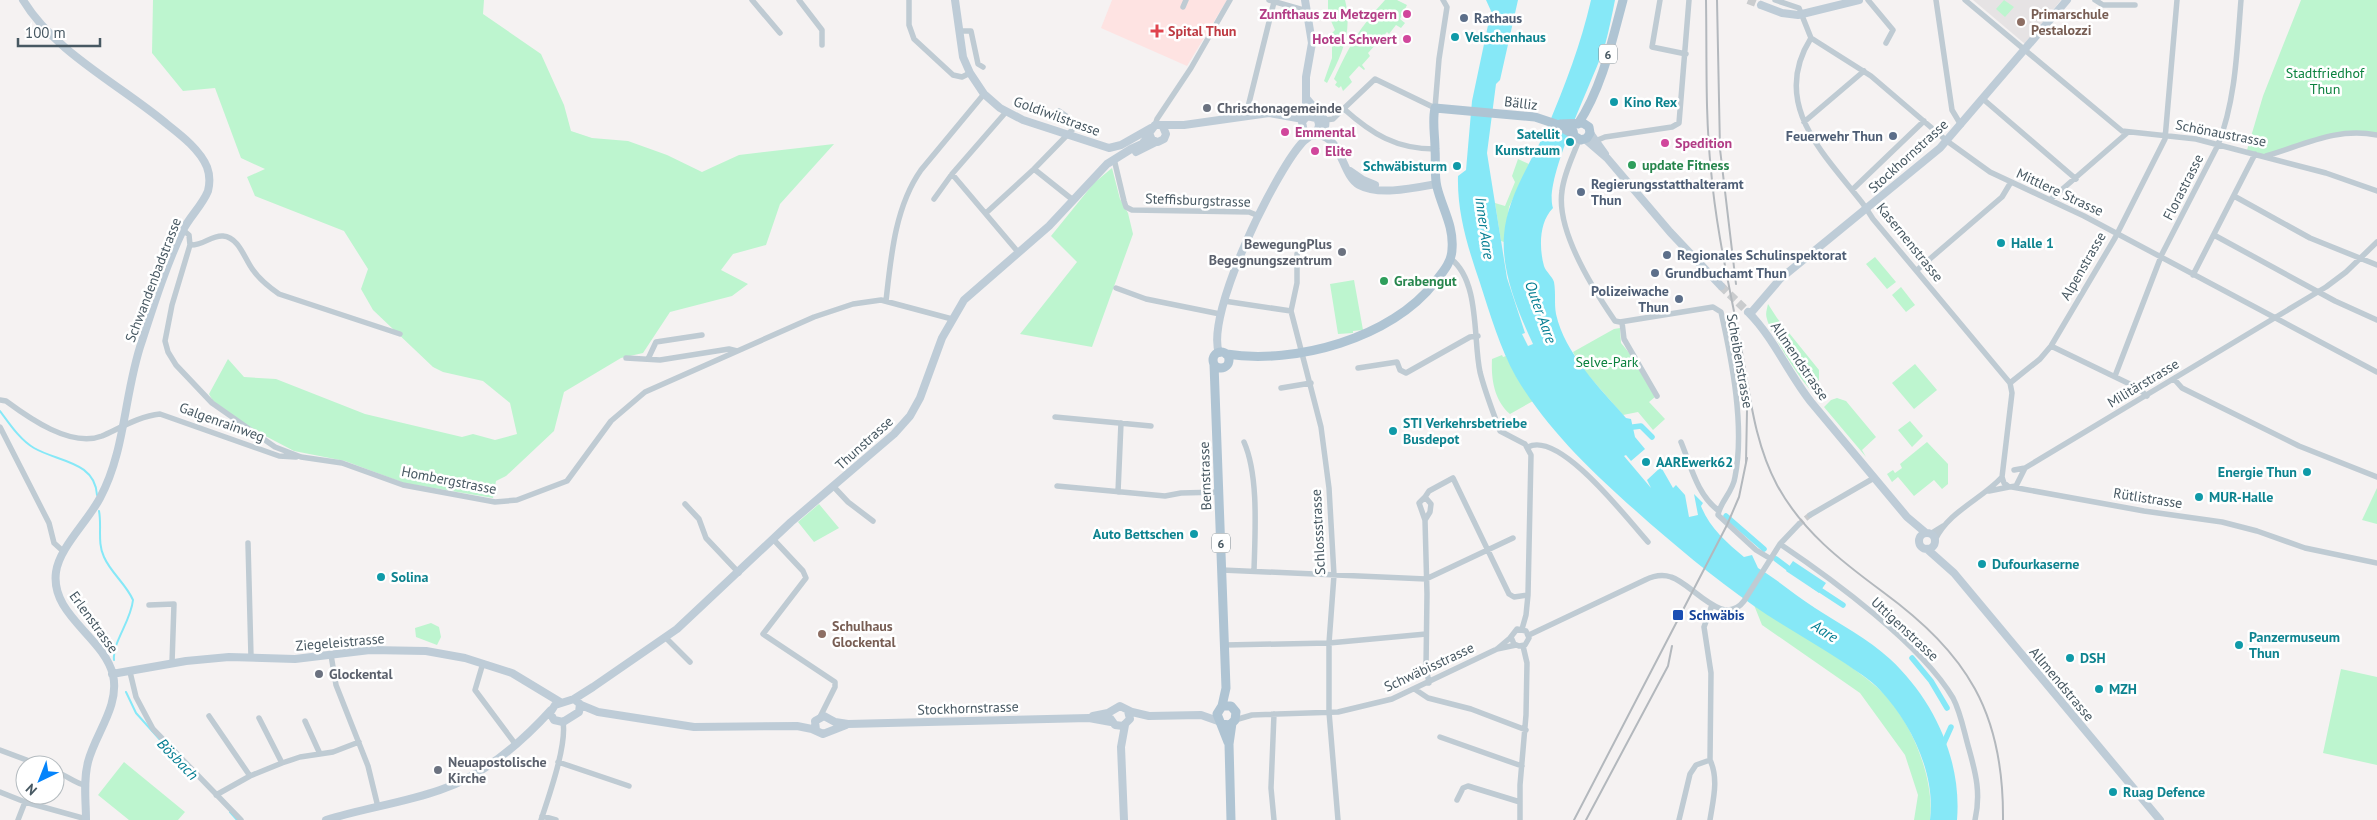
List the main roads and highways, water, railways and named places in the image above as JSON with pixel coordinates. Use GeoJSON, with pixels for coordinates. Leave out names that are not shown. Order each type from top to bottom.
{"type":"FeatureCollection","features":[{"type":"Feature","properties":{"kind":"main road","name":"Schwandenbadstrasse"},"geometry":{"type":"LineString","coordinates":[[23,0],[38,23],[57,41],[155,113],[202,158],[208,170],[209,186],[203,200],[184,230],[141,344],[128,390],[124,426],[106,487],[91,514],[64,552]]}},
{"type":"Feature","properties":{"kind":"main road","name":"Goldiwilstrasse"},"geometry":{"type":"LineString","coordinates":[[955,0],[963,57],[970,73],[984,94],[1006,112],[1067,135],[1112,148],[1134,138],[1153,134]]}},
{"type":"Feature","properties":{"kind":"main road"},"geometry":{"type":"LineString","coordinates":[[1305,0],[1312,43],[1306,77],[1307,99],[1305,118],[1309,133]]}},
{"type":"Feature","properties":{"kind":"main road","name":"6"},"geometry":{"type":"LineString","coordinates":[[1582,133],[1588,107],[1604,66],[1623,0]]}},
{"type":"Feature","properties":{"kind":"main road"},"geometry":{"type":"LineString","coordinates":[[1761,5],[1786,14],[1803,14],[1858,0]]}},
{"type":"Feature","properties":{"kind":"main road","name":"Stockhornstrasse"},"geometry":{"type":"LineString","coordinates":[[1749,313],[1780,279],[1867,209],[1947,140],[2067,0]]}},
{"type":"Feature","properties":{"kind":"main road"},"geometry":{"type":"LineString","coordinates":[[1221,366],[1229,360],[1222,354],[1216,340],[1220,314],[1235,268],[1259,216],[1295,151],[1309,133],[1325,128],[1307,99]]}},
{"type":"Feature","properties":{"kind":"main road","name":"Bälliz"},"geometry":{"type":"LineString","coordinates":[[1436,182],[1435,108],[1529,116],[1582,133]]}},
{"type":"Feature","properties":{"kind":"main road"},"geometry":{"type":"LineString","coordinates":[[1153,134],[1184,125],[1246,115],[1269,113],[1305,118],[1313,116],[1321,119]]}},
{"type":"Feature","properties":{"kind":"main road"},"geometry":{"type":"LineString","coordinates":[[1222,354],[1244,357],[1302,353],[1350,339],[1396,319],[1411,308],[1426,293],[1451,259],[1450,228],[1436,182],[1373,189],[1357,184],[1333,143],[1325,136],[1309,133],[1285,116]]}},
{"type":"Feature","properties":{"kind":"main road"},"geometry":{"type":"LineString","coordinates":[[1153,134],[1166,136],[1184,125]]}},
{"type":"Feature","properties":{"kind":"main road"},"geometry":{"type":"LineString","coordinates":[[1295,151],[1309,133]]}},
{"type":"Feature","properties":{"kind":"main road"},"geometry":{"type":"LineString","coordinates":[[1582,133],[1607,158],[1670,232],[1722,286]]}},
{"type":"Feature","properties":{"kind":"main road","name":"Thunstrasse"},"geometry":{"type":"LineString","coordinates":[[578,713],[578,702],[593,687],[666,638],[702,608],[773,539],[891,437],[910,416],[924,390],[940,341],[952,318],[973,291],[1049,226],[1118,157],[1142,150],[1153,134]]}},
{"type":"Feature","properties":{"kind":"main road","name":"Allmendstrasse"},"geometry":{"type":"LineString","coordinates":[[1749,313],[1765,330],[1799,387],[1907,516],[1928,533],[1935,542],[1945,564]]}},
{"type":"Feature","properties":{"kind":"main road","name":"Bernstrasse"},"geometry":{"type":"LineString","coordinates":[[1222,354],[1214,357],[1221,366],[1215,384],[1227,708]]}},
{"type":"Feature","properties":{"kind":"main road"},"geometry":{"type":"LineString","coordinates":[[1221,366],[1244,357]]}},
{"type":"Feature","properties":{"kind":"main road","name":"Allmendstrasse"},"geometry":{"type":"LineString","coordinates":[[1907,516],[1920,540],[1921,546],[1945,564],[2160,820]]}},
{"type":"Feature","properties":{"kind":"main road"},"geometry":{"type":"LineString","coordinates":[[1920,540],[1928,533]]}},
{"type":"Feature","properties":{"kind":"main road"},"geometry":{"type":"LineString","coordinates":[[1927,549],[1935,542]]}},
{"type":"Feature","properties":{"kind":"main road","name":"Erlenstrasse"},"geometry":{"type":"LineString","coordinates":[[64,552],[58,562],[55,576],[60,597],[102,654],[112,674],[114,685],[110,706],[90,755],[85,785],[86,820]]}},
{"type":"Feature","properties":{"kind":"main road","name":"Ziegeleistrasse"},"geometry":{"type":"LineString","coordinates":[[112,674],[172,663],[227,657],[295,659],[391,650],[445,654],[483,663],[522,678],[560,702]]}},
{"type":"Feature","properties":{"kind":"main road","name":"Ziegeleistrasse"},"geometry":{"type":"LineString","coordinates":[[542,692],[551,709],[554,720]]}},
{"type":"Feature","properties":{"kind":"main road"},"geometry":{"type":"LineString","coordinates":[[326,820],[420,797],[452,786],[516,744],[560,702],[578,702]]}},
{"type":"Feature","properties":{"kind":"main road","name":"Stockhornstrasse"},"geometry":{"type":"LineString","coordinates":[[578,702],[598,712]]}},
{"type":"Feature","properties":{"kind":"main road","name":"Stockhornstrasse"},"geometry":{"type":"LineString","coordinates":[[1089,718],[1120,706],[1128,711]]}},
{"type":"Feature","properties":{"kind":"main road"},"geometry":{"type":"LineString","coordinates":[[1124,820],[1121,747],[1128,711],[1149,716],[1202,715],[1227,708]]}},
{"type":"Feature","properties":{"kind":"main road"},"geometry":{"type":"LineString","coordinates":[[1227,708],[1234,722],[1229,744],[1231,820]]}},
{"type":"Feature","properties":{"kind":"main road"},"geometry":{"type":"LineString","coordinates":[[1227,708],[1217,714],[1229,744]]}},
{"type":"Feature","properties":{"kind":"main road"},"geometry":{"type":"LineString","coordinates":[[1111,711],[1113,724],[1121,747]]}},
{"type":"Feature","properties":{"kind":"main road","name":"Stockhornstrasse"},"geometry":{"type":"LineString","coordinates":[[578,713],[598,712],[703,728],[797,726],[816,730],[823,734],[848,724]]}},
{"type":"Feature","properties":{"kind":"main road"},"geometry":{"type":"LineString","coordinates":[[537,725],[554,720],[563,722],[578,713]]}},
{"type":"Feature","properties":{"kind":"main road"},"geometry":{"type":"LineString","coordinates":[[1202,715],[1220,722],[1234,722]]}},
{"type":"Feature","properties":{"kind":"main road"},"geometry":{"type":"LineString","coordinates":[[1127,723],[1149,716]]}},
{"type":"Feature","properties":{"kind":"main road","name":"Stockhornstrasse"},"geometry":{"type":"LineString","coordinates":[[797,726],[824,719],[848,724],[1089,718],[1113,724],[1127,723]]}},
{"type":"Feature","properties":{"kind":"main road"},"geometry":{"type":"LineString","coordinates":[[816,730],[824,719],[832,730]]}},
{"type":"Feature","properties":{"kind":"water"},"geometry":{"type":"Polygon","coordinates":[[[1486,0],[1518,0],[1500,80],[1496,84],[1487,153],[1507,278],[1525,333],[1522,334],[1528,346],[1533,344],[1516,305],[1505,263],[1504,235],[1506,221],[1521,179],[1548,126],[1560,95],[1577,48],[1591,0],[1615,0],[1605,45],[1571,129],[1555,175],[1552,194],[1553,208],[1545,220],[1541,236],[1542,259],[1545,268],[1554,282],[1555,310],[1561,329],[1575,357],[1585,370],[1626,418],[1631,419],[1635,437],[1645,449],[1631,461],[1626,455],[1624,456],[1651,488],[1647,480],[1661,467],[1673,488],[1676,485],[1685,495],[1689,517],[1698,515],[1694,494],[1703,503],[1701,506],[1704,514],[1714,528],[1738,552],[1744,557],[1752,555],[1758,568],[1815,608],[1873,645],[1906,675],[1932,712],[1950,754],[1955,775],[1957,820],[1930,820],[1929,785],[1919,750],[1902,718],[1876,686],[1863,675],[1754,606],[1665,536],[1603,480],[1556,432],[1541,414],[1516,377],[1496,331],[1471,257],[1459,203],[1458,176],[1466,170],[1472,101],[1491,11],[1486,0]]]}},
{"type":"Feature","properties":{"kind":"water"},"geometry":{"type":"Polygon","coordinates":[[[1793,561],[1826,583],[1819,593],[1786,571],[1793,561]]]}},
{"type":"Feature","properties":{"kind":"waterway","name":"Bösbach"},"geometry":{"type":"LineString","coordinates":[[0,411],[15,431],[29,445],[44,453],[74,464],[90,475],[95,484],[97,495]]}},
{"type":"Feature","properties":{"kind":"waterway"},"geometry":{"type":"LineString","coordinates":[[1633,427],[1641,426],[1652,437]]}},
{"type":"Feature","properties":{"kind":"waterway","name":"Bösbach"},"geometry":{"type":"LineString","coordinates":[[99,511],[102,552],[107,563],[133,600],[132,608],[116,646],[114,660]]}},
{"type":"Feature","properties":{"kind":"waterway"},"geometry":{"type":"LineString","coordinates":[[1726,516],[1764,549]]}},
{"type":"Feature","properties":{"kind":"waterway"},"geometry":{"type":"LineString","coordinates":[[1776,559],[1792,571]]}},
{"type":"Feature","properties":{"kind":"waterway"},"geometry":{"type":"LineString","coordinates":[[1814,586],[1843,605]]}},
{"type":"Feature","properties":{"kind":"waterway"},"geometry":{"type":"LineString","coordinates":[[1912,658],[1931,681],[1947,708]]}},
{"type":"Feature","properties":{"kind":"waterway","name":"Bösbach"},"geometry":{"type":"LineString","coordinates":[[126,692],[136,713],[162,742]]}},
{"type":"Feature","properties":{"kind":"waterway"},"geometry":{"type":"LineString","coordinates":[[1942,747],[1951,727]]}},
{"type":"Feature","properties":{"kind":"waterway","name":"Bösbach"},"geometry":{"type":"LineString","coordinates":[[230,812],[237,820]]}},
{"type":"Feature","properties":{"kind":"tunnel"},"geometry":{"type":"LineString","coordinates":[[1748,0],[1761,5]]}},
{"type":"Feature","properties":{"kind":"tunnel"},"geometry":{"type":"LineString","coordinates":[[1721,286],[1748,312]]}},
{"type":"Feature","properties":{"kind":"tunnel"},"geometry":{"type":"LineString","coordinates":[[1799,524],[1810,515]]}},
{"type":"Feature","properties":{"kind":"railway"},"geometry":{"type":"LineString","coordinates":[[1706,0],[1708,128],[1713,192],[1750,400],[1758,435],[1769,469],[1787,502],[1810,531],[1852,569],[1912,615],[1958,663],[1975,689],[1988,717],[2002,782],[2003,820]]}},
{"type":"Feature","properties":{"kind":"railway"},"geometry":{"type":"LineString","coordinates":[[1717,0],[1720,149],[1736,284]]}},
{"type":"Feature","properties":{"kind":"railway"},"geometry":{"type":"LineString","coordinates":[[1746,463],[1747,411]]}},
{"type":"Feature","properties":{"kind":"railway"},"geometry":{"type":"LineString","coordinates":[[1574,820],[1727,525],[1739,497],[1747,458]]}},
{"type":"Feature","properties":{"kind":"railway"},"geometry":{"type":"LineString","coordinates":[[1586,820],[1668,666],[1672,646]]}},
{"type":"Feature","properties":{"kind":"place","name":"Zunfthaus zu Metzgern"},"geometry":{"type":"Point","coordinates":[1407,14]}},
{"type":"Feature","properties":{"kind":"place","name":"Rathaus"},"geometry":{"type":"Point","coordinates":[1464,18]}},
{"type":"Feature","properties":{"kind":"place","name":"Primarschule Pestalozzi"},"geometry":{"type":"Point","coordinates":[2021,22]}},
{"type":"Feature","properties":{"kind":"place","name":"Spital Thun"},"geometry":{"type":"Point","coordinates":[1157,31]}},
{"type":"Feature","properties":{"kind":"place","name":"Velschenhaus"},"geometry":{"type":"Point","coordinates":[1455,37]}},
{"type":"Feature","properties":{"kind":"place","name":"Hotel Schwert"},"geometry":{"type":"Point","coordinates":[1407,39]}},
{"type":"Feature","properties":{"kind":"place","name":"Kino Rex"},"geometry":{"type":"Point","coordinates":[1614,102]}},
{"type":"Feature","properties":{"kind":"place","name":"Chrischonagemeinde"},"geometry":{"type":"Point","coordinates":[1207,108]}},
{"type":"Feature","properties":{"kind":"place","name":"Emmental"},"geometry":{"type":"Point","coordinates":[1285,132]}},
{"type":"Feature","properties":{"kind":"place","name":"Feuerwehr Thun"},"geometry":{"type":"Point","coordinates":[1893,136]}},
{"type":"Feature","properties":{"kind":"place","name":"Satellit Kunstraum"},"geometry":{"type":"Point","coordinates":[1570,142]}},
{"type":"Feature","properties":{"kind":"place","name":"Spedition"},"geometry":{"type":"Point","coordinates":[1665,143]}},
{"type":"Feature","properties":{"kind":"place","name":"Elite"},"geometry":{"type":"Point","coordinates":[1315,151]}},
{"type":"Feature","properties":{"kind":"place","name":"update Fitness"},"geometry":{"type":"Point","coordinates":[1632,165]}},
{"type":"Feature","properties":{"kind":"place","name":"Schwäbisturm"},"geometry":{"type":"Point","coordinates":[1457,166]}},
{"type":"Feature","properties":{"kind":"place","name":"Regierungsstatthalteramt Thun"},"geometry":{"type":"Point","coordinates":[1581,192]}},
{"type":"Feature","properties":{"kind":"place","name":"Halle 1"},"geometry":{"type":"Point","coordinates":[2001,243]}},
{"type":"Feature","properties":{"kind":"place","name":"BewegungPlus Begegnungszentrum"},"geometry":{"type":"Point","coordinates":[1342,252]}},
{"type":"Feature","properties":{"kind":"place","name":"Regionales Schulinspektorat"},"geometry":{"type":"Point","coordinates":[1667,255]}},
{"type":"Feature","properties":{"kind":"place","name":"Grundbuchamt Thun"},"geometry":{"type":"Point","coordinates":[1655,273]}},
{"type":"Feature","properties":{"kind":"place","name":"Grabengut"},"geometry":{"type":"Point","coordinates":[1384,281]}},
{"type":"Feature","properties":{"kind":"place","name":"Polizeiwache Thun"},"geometry":{"type":"Point","coordinates":[1679,299]}},
{"type":"Feature","properties":{"kind":"place","name":"STI Verkehrsbetriebe Busdepot"},"geometry":{"type":"Point","coordinates":[1393,431]}},
{"type":"Feature","properties":{"kind":"place","name":"AAREwerk62"},"geometry":{"type":"Point","coordinates":[1646,462]}},
{"type":"Feature","properties":{"kind":"place","name":"Energie Thun"},"geometry":{"type":"Point","coordinates":[2307,472]}},
{"type":"Feature","properties":{"kind":"place","name":"MUR-Halle"},"geometry":{"type":"Point","coordinates":[2199,497]}},
{"type":"Feature","properties":{"kind":"place","name":"Auto Bettschen"},"geometry":{"type":"Point","coordinates":[1194,534]}},
{"type":"Feature","properties":{"kind":"place","name":"Dufourkaserne"},"geometry":{"type":"Point","coordinates":[1982,564]}},
{"type":"Feature","properties":{"kind":"place","name":"Solina"},"geometry":{"type":"Point","coordinates":[381,577]}},
{"type":"Feature","properties":{"kind":"place","name":"Schwäbis"},"geometry":{"type":"Point","coordinates":[1678,615]}},
{"type":"Feature","properties":{"kind":"place","name":"Schulhaus Glockental"},"geometry":{"type":"Point","coordinates":[822,634]}},
{"type":"Feature","properties":{"kind":"place","name":"Panzermuseum Thun"},"geometry":{"type":"Point","coordinates":[2239,645]}},
{"type":"Feature","properties":{"kind":"place","name":"DSH"},"geometry":{"type":"Point","coordinates":[2070,658]}},
{"type":"Feature","properties":{"kind":"place","name":"Glockental"},"geometry":{"type":"Point","coordinates":[319,674]}},
{"type":"Feature","properties":{"kind":"place","name":"MZH"},"geometry":{"type":"Point","coordinates":[2099,689]}},
{"type":"Feature","properties":{"kind":"place","name":"Neuapostolische Kirche"},"geometry":{"type":"Point","coordinates":[438,770]}},
{"type":"Feature","properties":{"kind":"place","name":"Ruag Defence"},"geometry":{"type":"Point","coordinates":[2113,792]}},
{"type":"Feature","properties":{"kind":"park label","name":"Stadtfriedhof Thun"},"geometry":{"type":"Point","coordinates":[2325,82]}},
{"type":"Feature","properties":{"kind":"park label","name":"Selve-Park"},"geometry":{"type":"Point","coordinates":[1607,362]}},
{"type":"Feature","properties":{"kind":"water label","name":"Inner Aare"},"geometry":{"type":"Point","coordinates":[1485,228]}},
{"type":"Feature","properties":{"kind":"water label","name":"Outer Aare"},"geometry":{"type":"Point","coordinates":[1541,312]}},
{"type":"Feature","properties":{"kind":"water label","name":"Aare"},"geometry":{"type":"Point","coordinates":[1825,631]}}]}
